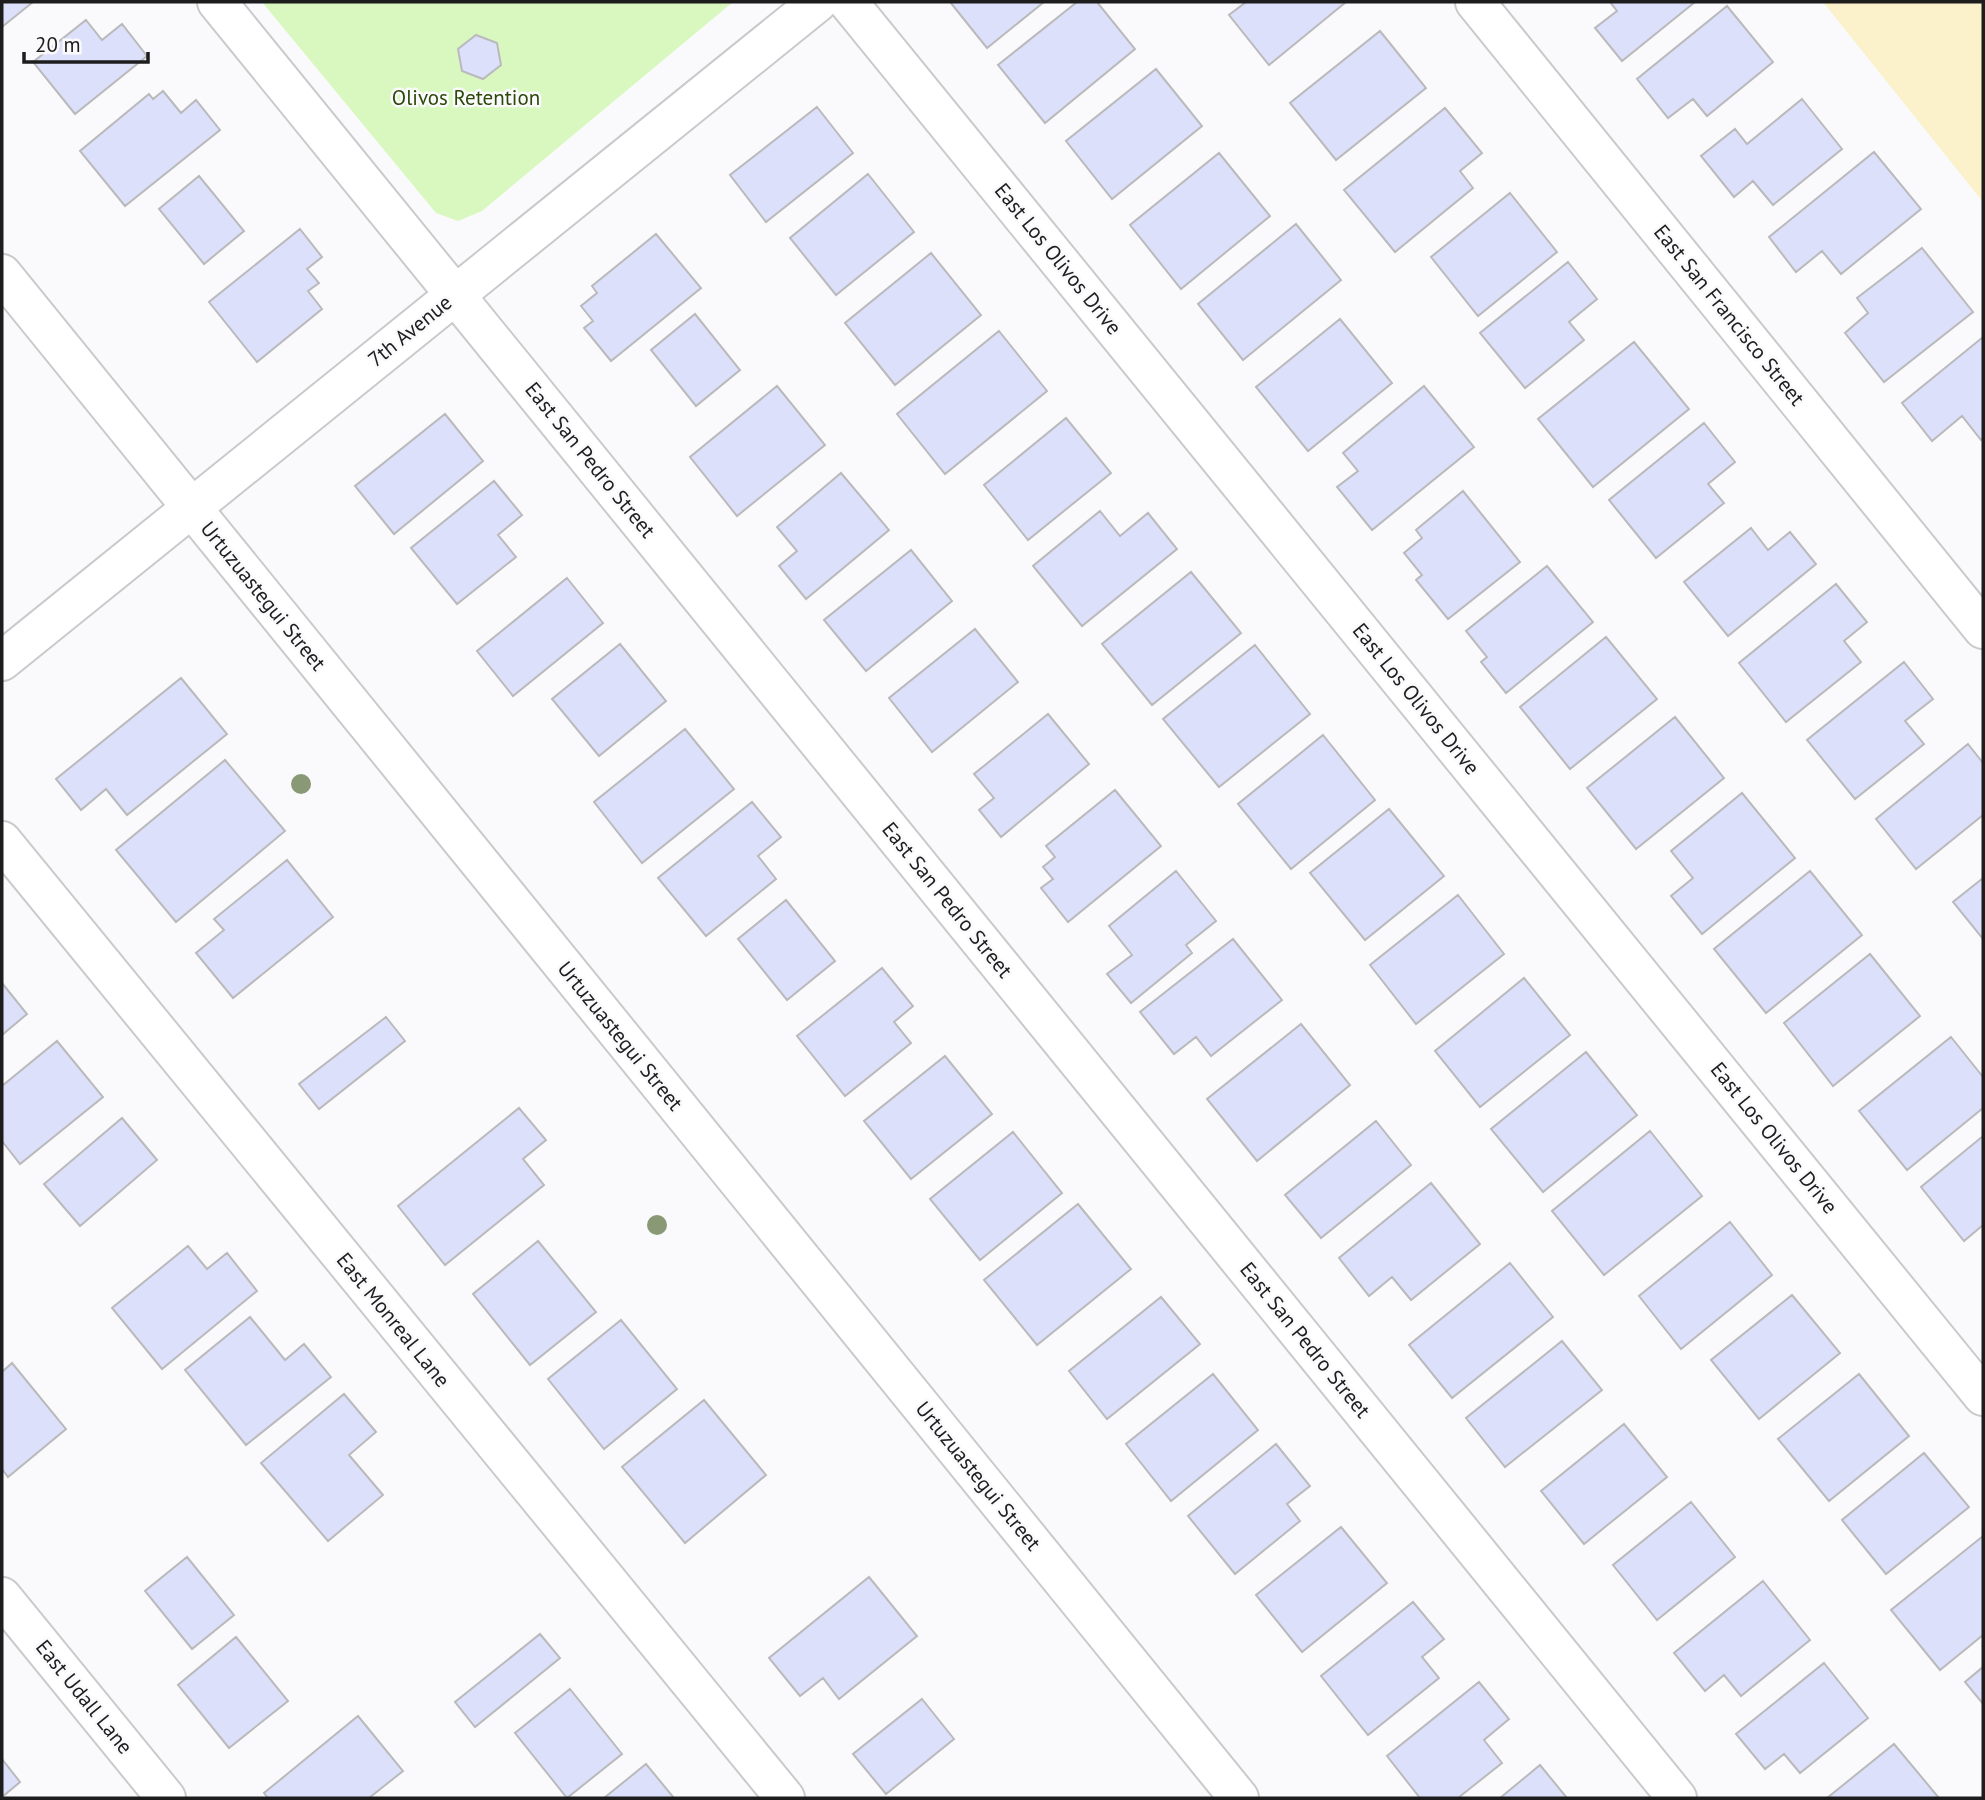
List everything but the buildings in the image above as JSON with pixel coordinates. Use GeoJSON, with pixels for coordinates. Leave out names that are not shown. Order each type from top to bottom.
{"type":"FeatureCollection","features":[{"type":"Feature","properties":{"kind":"street","name":"East San Pedro Street"},"geometry":{"type":"LineString","coordinates":[[217,2],[1677,1798]]}},
{"type":"Feature","properties":{"kind":"street","name":"7th Avenue"},"geometry":{"type":"LineString","coordinates":[[2,661],[818,2]]}},
{"type":"Feature","properties":{"kind":"street","name":"East Los Olivos Drive"},"geometry":{"type":"LineString","coordinates":[[848,2],[1983,1396]]}},
{"type":"Feature","properties":{"kind":"street","name":"East San Francisco Street"},"geometry":{"type":"LineString","coordinates":[[1475,2],[1983,629]]}},
{"type":"Feature","properties":{"kind":"street","name":"Urtuzuastegui Street"},"geometry":{"type":"LineString","coordinates":[[2,274],[1239,1798]]}},
{"type":"Feature","properties":{"kind":"street","name":"East Monreal Lane"},"geometry":{"type":"LineString","coordinates":[[2,841],[785,1798]]}},
{"type":"Feature","properties":{"kind":"street","name":"East Udall Lane"},"geometry":{"type":"LineString","coordinates":[[2,1597],[166,1798]]}},
{"type":"Feature","properties":{"kind":"green space","name":"Olivos Retention"},"geometry":{"type":"Polygon","coordinates":[[[262,2],[733,2],[482,211],[458,221],[436,213],[262,2]]]}},
{"type":"Feature","properties":{"kind":"sand"},"geometry":{"type":"Polygon","coordinates":[[[1823,2],[1983,2],[1983,202],[1823,2]]]}}]}
